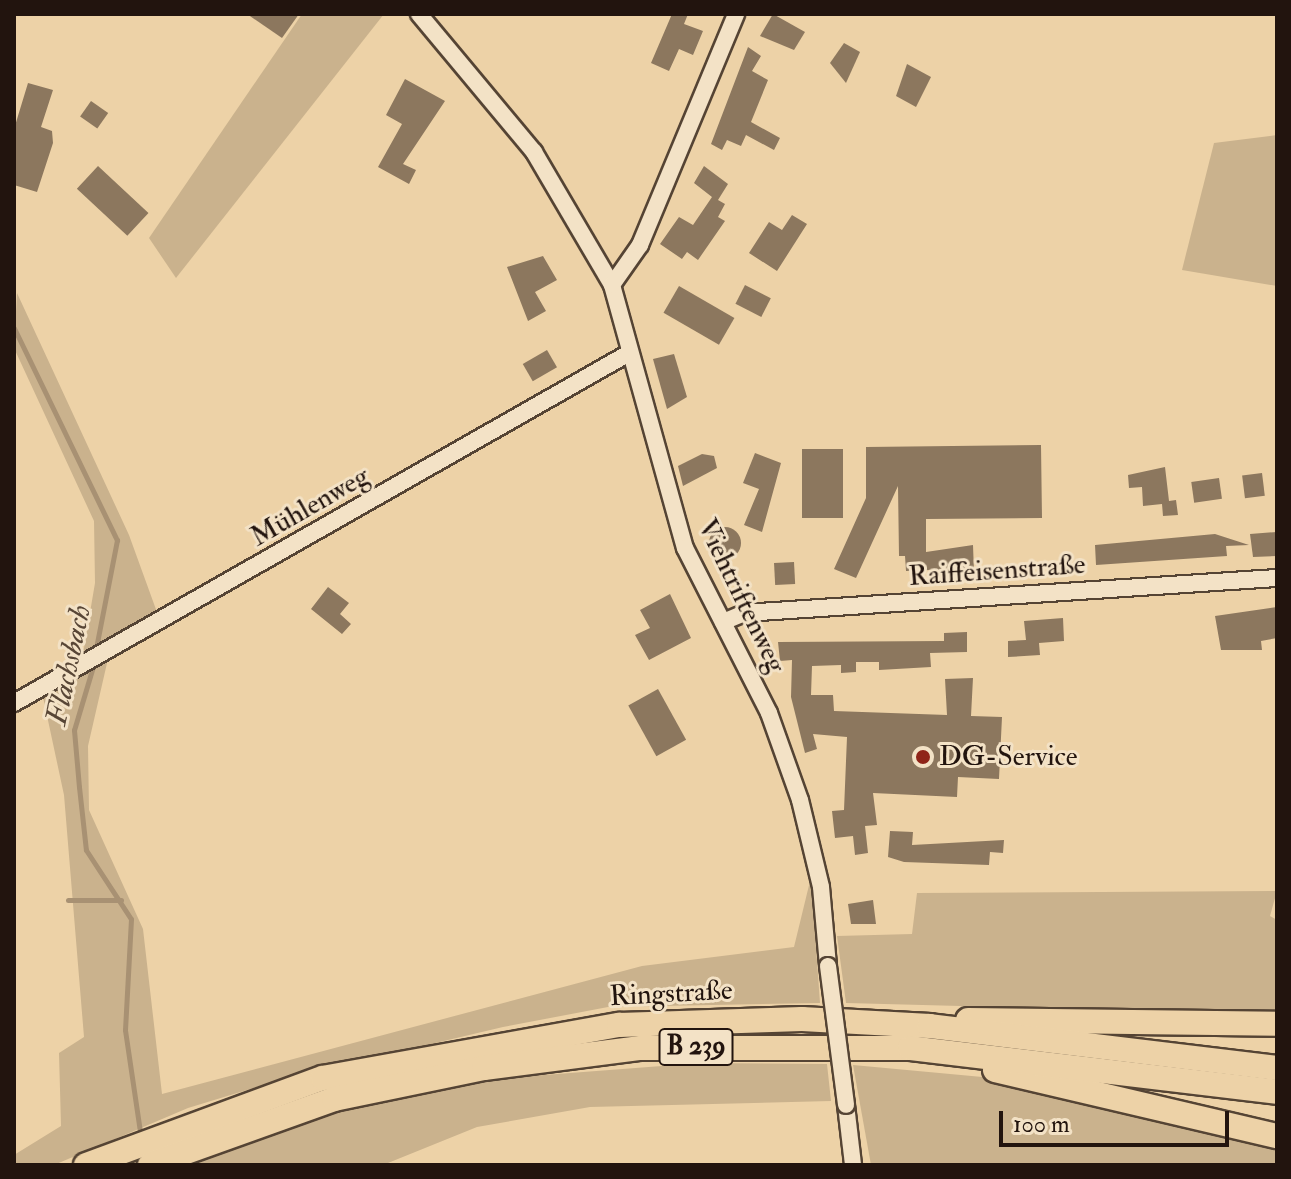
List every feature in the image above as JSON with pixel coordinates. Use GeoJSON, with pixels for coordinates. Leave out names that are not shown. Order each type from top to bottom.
{"type":"FeatureCollection","features":[{"type":"Feature","properties":{"kind":"highway"},"geometry":{"type":"LineString","coordinates":[[930,1026],[982,1018],[1277,1024]]}},
{"type":"Feature","properties":{"kind":"highway","name":"Ringstraße"},"geometry":{"type":"LineString","coordinates":[[86,1165],[183,1124],[323,1078],[619,1025],[802,1019],[930,1026],[1277,1068]]}},
{"type":"Feature","properties":{"kind":"highway","name":"Ringstraße"},"geometry":{"type":"LineString","coordinates":[[150,1165],[334,1099],[484,1068],[641,1048],[910,1048],[1277,1092]]}},
{"type":"Feature","properties":{"kind":"highway"},"geometry":{"type":"LineString","coordinates":[[910,1048],[932,1063],[982,1067],[1277,1136]]}},
{"type":"Feature","properties":{"kind":"street","name":"Viehtriftenweg"},"geometry":{"type":"LineString","coordinates":[[419,14],[534,152],[612,285],[685,548],[769,713],[800,800],[821,887],[853,1165]]}},
{"type":"Feature","properties":{"kind":"street"},"geometry":{"type":"LineString","coordinates":[[612,285],[640,245],[736,14]]}},
{"type":"Feature","properties":{"kind":"street","name":"Mühlenweg"},"geometry":{"type":"LineString","coordinates":[[14,703],[111,652],[629,353]]}},
{"type":"Feature","properties":{"kind":"street","name":"Raiffeisenstraße"},"geometry":{"type":"LineString","coordinates":[[723,622],[744,613],[1277,578]]}},
{"type":"Feature","properties":{"kind":"shaded area"},"geometry":{"type":"Polygon","coordinates":[[[302,14],[384,14],[176,278],[149,238],[302,14]]]}},
{"type":"Feature","properties":{"kind":"shaded area"},"geometry":{"type":"Polygon","coordinates":[[[1277,135],[1277,286],[1182,270],[1214,143],[1277,135]]]}},
{"type":"Feature","properties":{"kind":"shaded area"},"geometry":{"type":"Polygon","coordinates":[[[17,293],[129,535],[158,615],[113,637],[88,746],[89,810],[143,929],[162,1094],[642,966],[794,947],[811,877],[820,1003],[608,1007],[503,1027],[283,1079],[188,1108],[54,1165],[14,1165],[14,1155],[61,1126],[59,1053],[84,1037],[64,795],[43,697],[84,648],[95,583],[94,521],[14,348],[17,293]]]}},
{"type":"Feature","properties":{"kind":"shaded area"},"geometry":{"type":"Polygon","coordinates":[[[1277,891],[1270,916],[1277,920],[1277,1014],[846,1003],[837,936],[912,934],[917,893],[1277,891]]]}},
{"type":"Feature","properties":{"kind":"shaded area"},"geometry":{"type":"Polygon","coordinates":[[[701,1063],[827,1064],[831,1101],[590,1107],[477,1127],[383,1165],[187,1165],[315,1117],[492,1079],[701,1063]]]}},
{"type":"Feature","properties":{"kind":"shaded area"},"geometry":{"type":"Polygon","coordinates":[[[853,1065],[1004,1079],[1277,1146],[1277,1165],[871,1165],[853,1065]]]}},
{"type":"Feature","properties":{"kind":"building"},"geometry":{"type":"Polygon","coordinates":[[[247,14],[299,14],[282,38],[247,14]]]}},
{"type":"Feature","properties":{"kind":"building"},"geometry":{"type":"Polygon","coordinates":[[[672,14],[688,14],[684,24],[703,31],[693,55],[679,49],[669,71],[651,63],[672,14]]]}},
{"type":"Feature","properties":{"kind":"building"},"geometry":{"type":"Polygon","coordinates":[[[773,14],[805,32],[794,50],[760,36],[773,14]]]}},
{"type":"Feature","properties":{"kind":"building"},"geometry":{"type":"Polygon","coordinates":[[[844,43],[860,52],[846,83],[830,63],[844,43]]]}},
{"type":"Feature","properties":{"kind":"building"},"geometry":{"type":"Polygon","coordinates":[[[748,47],[761,56],[752,71],[768,80],[751,122],[780,138],[774,150],[746,135],[741,146],[727,140],[722,150],[711,144],[748,47]]]}},
{"type":"Feature","properties":{"kind":"building"},"geometry":{"type":"Polygon","coordinates":[[[907,64],[931,77],[916,107],[896,96],[907,64]]]}},
{"type":"Feature","properties":{"kind":"building"},"geometry":{"type":"Polygon","coordinates":[[[405,79],[445,101],[403,164],[416,170],[409,184],[378,167],[402,124],[386,115],[405,79]]]}},
{"type":"Feature","properties":{"kind":"building"},"geometry":{"type":"Polygon","coordinates":[[[28,83],[53,90],[41,127],[52,131],[53,143],[37,192],[14,185],[14,129],[28,83]]]}},
{"type":"Feature","properties":{"kind":"building"},"geometry":{"type":"Polygon","coordinates":[[[91,101],[108,113],[97,129],[80,117],[91,101]]]}},
{"type":"Feature","properties":{"kind":"building"},"geometry":{"type":"Polygon","coordinates":[[[98,166],[148,213],[127,236],[77,189],[98,166]]]}},
{"type":"Feature","properties":{"kind":"building"},"geometry":{"type":"Polygon","coordinates":[[[704,166],[728,184],[718,200],[725,204],[718,217],[725,221],[698,260],[687,252],[682,259],[660,244],[679,217],[693,225],[712,197],[694,183],[704,166]]]}},
{"type":"Feature","properties":{"kind":"building"},"geometry":{"type":"Polygon","coordinates":[[[792,215],[807,224],[777,271],[749,253],[769,222],[782,230],[792,215]]]}},
{"type":"Feature","properties":{"kind":"building"},"geometry":{"type":"Polygon","coordinates":[[[543,256],[557,280],[535,292],[546,311],[528,321],[507,267],[543,256]]]}},
{"type":"Feature","properties":{"kind":"building"},"geometry":{"type":"Polygon","coordinates":[[[745,285],[771,298],[761,317],[735,304],[745,285]]]}},
{"type":"Feature","properties":{"kind":"building"},"geometry":{"type":"Polygon","coordinates":[[[679,286],[734,318],[719,345],[664,313],[679,286]]]}},
{"type":"Feature","properties":{"kind":"building"},"geometry":{"type":"Polygon","coordinates":[[[547,350],[557,367],[533,381],[523,364],[547,350]]]}},
{"type":"Feature","properties":{"kind":"building"},"geometry":{"type":"Polygon","coordinates":[[[674,354],[687,397],[667,409],[653,359],[674,354]]]}},
{"type":"Feature","properties":{"kind":"building"},"geometry":{"type":"Polygon","coordinates":[[[1041,445],[1042,518],[926,519],[926,552],[973,545],[974,572],[931,579],[930,570],[906,571],[905,556],[899,556],[898,486],[856,578],[834,569],[866,498],[866,447],[1041,445]]]}},
{"type":"Feature","properties":{"kind":"building"},"geometry":{"type":"Polygon","coordinates":[[[802,449],[843,449],[843,518],[802,518],[802,449]]]}},
{"type":"Feature","properties":{"kind":"building"},"geometry":{"type":"Polygon","coordinates":[[[755,453],[781,463],[762,532],[744,525],[759,489],[743,483],[755,453]]]}},
{"type":"Feature","properties":{"kind":"building"},"geometry":{"type":"Polygon","coordinates":[[[702,454],[714,456],[717,468],[683,486],[678,466],[702,454]]]}},
{"type":"Feature","properties":{"kind":"building"},"geometry":{"type":"Polygon","coordinates":[[[1165,467],[1169,501],[1176,500],[1178,515],[1163,516],[1162,504],[1143,506],[1142,487],[1129,488],[1128,475],[1165,467]]]}},
{"type":"Feature","properties":{"kind":"building"},"geometry":{"type":"Polygon","coordinates":[[[1262,473],[1265,496],[1245,498],[1242,475],[1262,473]]]}},
{"type":"Feature","properties":{"kind":"building"},"geometry":{"type":"Polygon","coordinates":[[[1219,478],[1222,499],[1194,503],[1191,482],[1219,478]]]}},
{"type":"Feature","properties":{"kind":"building"},"geometry":{"type":"Polygon","coordinates":[[[725,527],[737,531],[741,543],[737,555],[725,559],[713,555],[709,543],[713,531],[725,527]]]}},
{"type":"Feature","properties":{"kind":"building"},"geometry":{"type":"Polygon","coordinates":[[[1277,532],[1277,556],[1253,557],[1250,534],[1277,532]]]}},
{"type":"Feature","properties":{"kind":"building"},"geometry":{"type":"Polygon","coordinates":[[[1215,534],[1249,545],[1226,546],[1227,556],[1096,565],[1095,545],[1215,534]]]}},
{"type":"Feature","properties":{"kind":"building"},"geometry":{"type":"Polygon","coordinates":[[[794,562],[795,584],[775,585],[774,563],[794,562]]]}},
{"type":"Feature","properties":{"kind":"building"},"geometry":{"type":"Polygon","coordinates":[[[328,587],[349,603],[340,614],[351,624],[342,634],[311,609],[328,587]]]}},
{"type":"Feature","properties":{"kind":"building"},"geometry":{"type":"Polygon","coordinates":[[[670,594],[691,638],[649,660],[635,635],[650,628],[640,610],[670,594]]]}},
{"type":"Feature","properties":{"kind":"building"},"geometry":{"type":"Polygon","coordinates":[[[1277,607],[1277,638],[1261,641],[1262,650],[1221,650],[1215,616],[1277,607]]]}},
{"type":"Feature","properties":{"kind":"building"},"geometry":{"type":"Polygon","coordinates":[[[1063,618],[1064,641],[1039,643],[1040,655],[1008,657],[1008,641],[1026,640],[1024,621],[1063,618]]]}},
{"type":"Feature","properties":{"kind":"building"},"geometry":{"type":"Polygon","coordinates":[[[967,632],[967,652],[930,653],[931,667],[879,670],[879,662],[856,662],[856,672],[841,673],[841,665],[812,666],[811,695],[833,695],[834,711],[947,715],[945,679],[973,678],[971,716],[1002,717],[999,779],[958,777],[957,797],[873,793],[877,825],[865,826],[868,853],[855,855],[853,836],[835,838],[832,811],[844,810],[847,737],[813,734],[817,749],[805,753],[791,697],[792,660],[780,661],[778,642],[944,641],[944,633],[967,632]]]}},
{"type":"Feature","properties":{"kind":"building"},"geometry":{"type":"Polygon","coordinates":[[[658,689],[686,740],[656,756],[628,705],[658,689]]]}},
{"type":"Feature","properties":{"kind":"building"},"geometry":{"type":"Polygon","coordinates":[[[890,831],[913,832],[912,845],[1004,840],[1003,853],[990,852],[989,865],[904,862],[888,857],[890,831]]]}},
{"type":"Feature","properties":{"kind":"building"},"geometry":{"type":"Polygon","coordinates":[[[873,900],[876,924],[851,924],[848,904],[873,900]]]}},
{"type":"Feature","properties":{"kind":"waterway","name":"Flachsbach"},"geometry":{"type":"LineString","coordinates":[[14,328],[117,540],[95,653]]}},
{"type":"Feature","properties":{"kind":"waterway","name":"Flachsbach"},"geometry":{"type":"LineString","coordinates":[[94,663],[74,730],[79,787],[86,850],[131,919],[125,1030],[141,1138]]}},
{"type":"Feature","properties":{"kind":"waterway"},"geometry":{"type":"LineString","coordinates":[[68,900],[121,900]]}},
{"type":"Feature","properties":{"kind":"place","name":"DG-Service"},"geometry":{"type":"Point","coordinates":[923,757]}}]}
